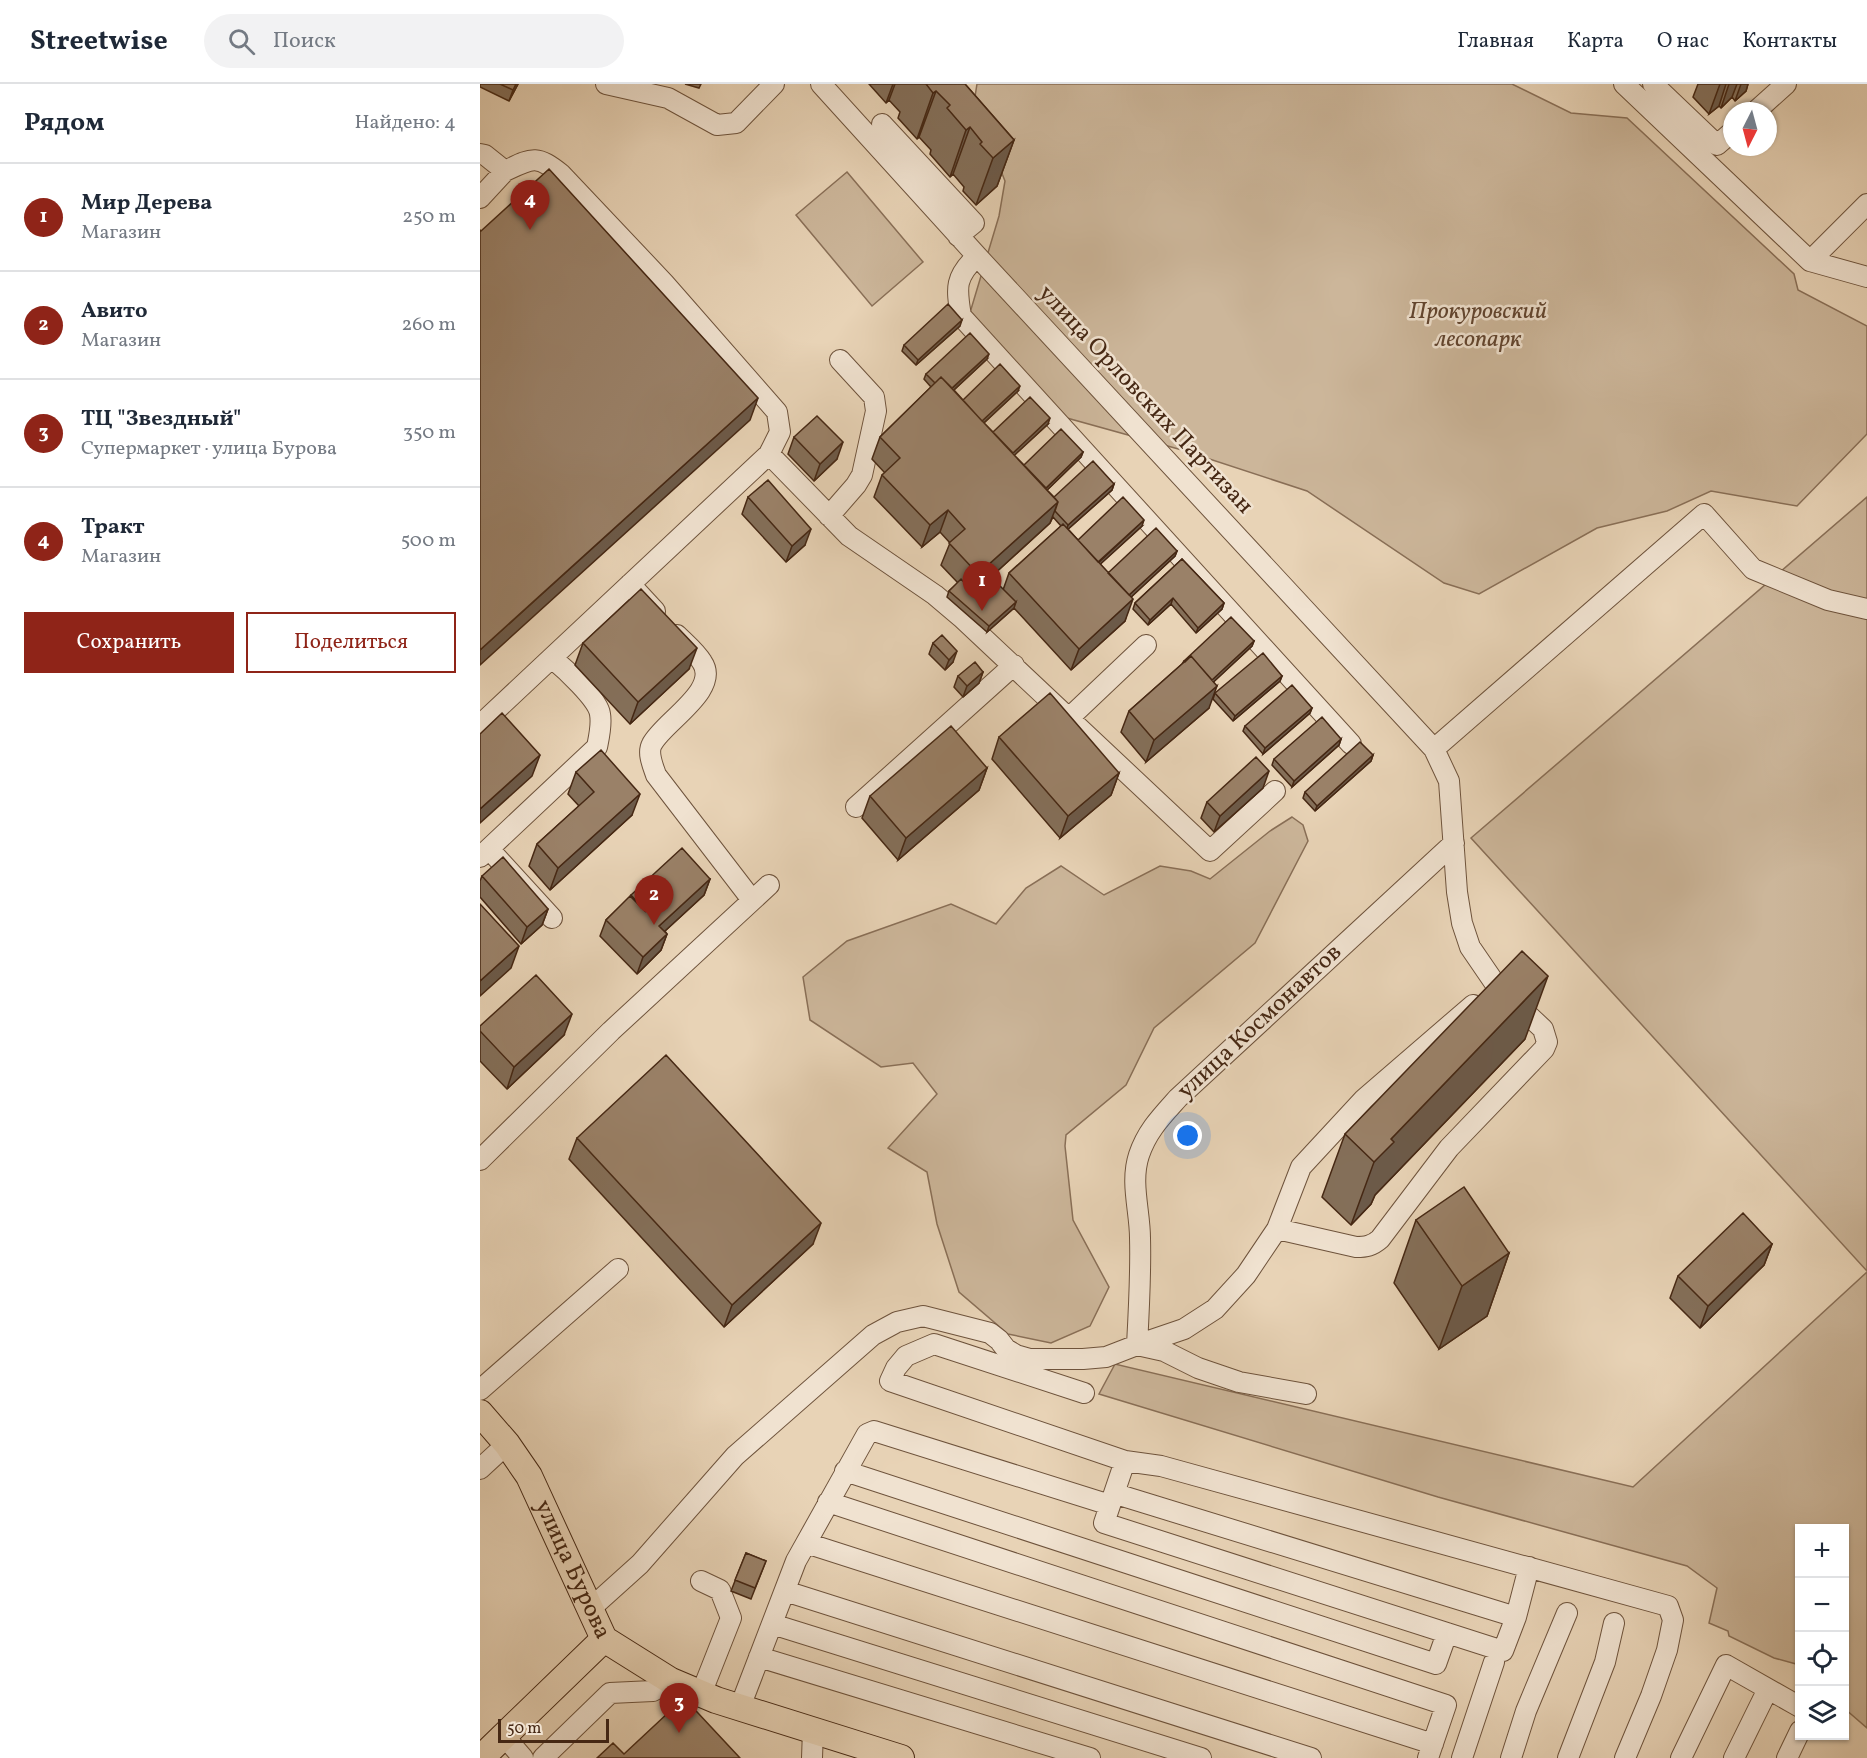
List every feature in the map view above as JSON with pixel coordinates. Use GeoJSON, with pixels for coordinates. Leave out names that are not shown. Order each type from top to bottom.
{"type":"FeatureCollection","features":[{"type":"Feature","properties":{"kind":"main road","name":"улица Бурова"},"geometry":{"type":"LineString","coordinates":[[480,1413],[507,1444],[529,1476],[604,1639],[671,1681],[701,1694],[901,1758]]}},
{"type":"Feature","properties":{"kind":"main road"},"geometry":{"type":"LineString","coordinates":[[481,1758],[604,1639]]}},
{"type":"Feature","properties":{"kind":"street"},"geometry":{"type":"LineString","coordinates":[[606,84],[668,98],[717,125],[736,123],[774,84]]}},
{"type":"Feature","properties":{"kind":"street","name":"улица Орловских Партизан"},"geometry":{"type":"LineString","coordinates":[[821,84],[958,236],[1434,749],[1449,781],[1457,892],[1462,923],[1470,947],[1496,985],[1543,1029],[1547,1042],[1544,1049],[1449,1148],[1374,1245],[1356,1246],[1277,1229]]}},
{"type":"Feature","properties":{"kind":"street"},"geometry":{"type":"LineString","coordinates":[[1624,84],[1810,261],[1867,277]]}},
{"type":"Feature","properties":{"kind":"street"},"geometry":{"type":"LineString","coordinates":[[1653,84],[1717,145],[1723,140]]}},
{"type":"Feature","properties":{"kind":"street"},"geometry":{"type":"LineString","coordinates":[[1766,102],[1786,84]]}},
{"type":"Feature","properties":{"kind":"street"},"geometry":{"type":"LineString","coordinates":[[882,124],[974,223],[958,236]]}},
{"type":"Feature","properties":{"kind":"street"},"geometry":{"type":"LineString","coordinates":[[483,155],[505,171]]}},
{"type":"Feature","properties":{"kind":"street"},"geometry":{"type":"LineString","coordinates":[[480,198],[505,171],[523,162],[535,159],[545,161],[561,174],[656,275],[777,412],[780,432],[770,454],[480,725]]}},
{"type":"Feature","properties":{"kind":"street"},"geometry":{"type":"LineString","coordinates":[[1810,261],[1867,204]]}},
{"type":"Feature","properties":{"kind":"street"},"geometry":{"type":"LineString","coordinates":[[977,256],[963,269],[961,275],[957,293],[961,316],[1351,744]]}},
{"type":"Feature","properties":{"kind":"street"},"geometry":{"type":"LineString","coordinates":[[829,516],[862,475],[876,411],[874,397],[840,360]]}},
{"type":"Feature","properties":{"kind":"street"},"geometry":{"type":"LineString","coordinates":[[770,454],[849,536],[935,595],[1014,665],[1210,851],[1275,791]]}},
{"type":"Feature","properties":{"kind":"street"},"geometry":{"type":"LineString","coordinates":[[1434,749],[1704,514],[1753,569],[1828,600],[1867,609]]}},
{"type":"Feature","properties":{"kind":"street"},"geometry":{"type":"LineString","coordinates":[[630,584],[704,664],[705,681],[698,694],[652,744],[651,758],[656,775],[752,900]]}},
{"type":"Feature","properties":{"kind":"street"},"geometry":{"type":"LineString","coordinates":[[1069,718],[1146,645]]}},
{"type":"Feature","properties":{"kind":"street"},"geometry":{"type":"LineString","coordinates":[[552,658],[566,670],[600,712],[597,747],[484,853],[552,918]]}},
{"type":"Feature","properties":{"kind":"street"},"geometry":{"type":"LineString","coordinates":[[856,807],[1014,665]]}},
{"type":"Feature","properties":{"kind":"street","name":"улица Космонавтов"},"geometry":{"type":"LineString","coordinates":[[1137,1345],[1140,1236],[1135,1186],[1138,1157],[1150,1129],[1178,1098],[1454,843]]}},
{"type":"Feature","properties":{"kind":"street"},"geometry":{"type":"LineString","coordinates":[[480,1160],[611,1031],[769,885]]}},
{"type":"Feature","properties":{"kind":"street"},"geometry":{"type":"LineString","coordinates":[[591,1609],[640,1564],[735,1456],[873,1335],[897,1322],[923,1316],[990,1333],[1006,1349],[1030,1359],[1083,1359],[1106,1357],[1184,1329],[1215,1308],[1246,1275],[1277,1229],[1301,1167],[1364,1099],[1496,985]]}},
{"type":"Feature","properties":{"kind":"street"},"geometry":{"type":"LineString","coordinates":[[480,1390],[618,1269]]}},
{"type":"Feature","properties":{"kind":"street"},"geometry":{"type":"LineString","coordinates":[[1084,1393],[934,1344],[906,1356],[896,1368],[890,1381],[1125,1461],[1161,1466],[1668,1606],[1673,1620],[1667,1650],[1625,1758]]}},
{"type":"Feature","properties":{"kind":"street"},"geometry":{"type":"LineString","coordinates":[[1137,1345],[1164,1351],[1198,1368],[1239,1382],[1306,1394]]}},
{"type":"Feature","properties":{"kind":"street"},"geometry":{"type":"LineString","coordinates":[[740,1707],[796,1561],[867,1434],[874,1431],[1110,1507],[1447,1633],[1503,1651],[1516,1617],[1529,1567]]}},
{"type":"Feature","properties":{"kind":"street"},"geometry":{"type":"LineString","coordinates":[[480,1469],[507,1444]]}},
{"type":"Feature","properties":{"kind":"street"},"geometry":{"type":"LineString","coordinates":[[1094,1554],[1125,1461]]}},
{"type":"Feature","properties":{"kind":"street"},"geometry":{"type":"LineString","coordinates":[[845,1471],[1436,1664],[1447,1633]]}},
{"type":"Feature","properties":{"kind":"street"},"geometry":{"type":"LineString","coordinates":[[806,1543],[1430,1751],[1446,1705],[828,1502]]}},
{"type":"Feature","properties":{"kind":"street"},"geometry":{"type":"LineString","coordinates":[[1110,1507],[1516,1617]]}},
{"type":"Feature","properties":{"kind":"street"},"geometry":{"type":"LineString","coordinates":[[701,1581],[720,1590],[731,1618],[701,1694]]}},
{"type":"Feature","properties":{"kind":"street"},"geometry":{"type":"LineString","coordinates":[[785,1591],[1311,1758]]}},
{"type":"Feature","properties":{"kind":"street"},"geometry":{"type":"LineString","coordinates":[[1511,1758],[1526,1711],[1567,1612]]}},
{"type":"Feature","properties":{"kind":"street"},"geometry":{"type":"LineString","coordinates":[[1568,1758],[1605,1662],[1614,1623]]}},
{"type":"Feature","properties":{"kind":"street"},"geometry":{"type":"LineString","coordinates":[[772,1624],[1201,1758]]}},
{"type":"Feature","properties":{"kind":"street"},"geometry":{"type":"LineString","coordinates":[[759,1657],[1090,1758]]}},
{"type":"Feature","properties":{"kind":"street"},"geometry":{"type":"LineString","coordinates":[[1462,1758],[1494,1662]]}},
{"type":"Feature","properties":{"kind":"street"},"geometry":{"type":"LineString","coordinates":[[1681,1758],[1726,1665],[1795,1704]]}},
{"type":"Feature","properties":{"kind":"street"},"geometry":{"type":"LineString","coordinates":[[543,1758],[610,1693],[653,1691],[671,1681]]}},
{"type":"Feature","properties":{"kind":"street"},"geometry":{"type":"LineString","coordinates":[[1734,1758],[1768,1689]]}},
{"type":"Feature","properties":{"kind":"street"},"geometry":{"type":"LineString","coordinates":[[812,1758],[813,1730]]}},
{"type":"Feature","properties":{"kind":"street"},"geometry":{"type":"LineString","coordinates":[[504,1736],[523,1758]]}},
{"type":"Feature","properties":{"kind":"street"},"geometry":{"type":"LineString","coordinates":[[1787,1758],[1796,1740]]}},
{"type":"Feature","properties":{"kind":"green space","name":"Прокуровский лесопарк"},"geometry":{"type":"Polygon","coordinates":[[[977,84],[1512,84],[1571,113],[1627,118],[1794,274],[1798,290],[1867,326],[1867,434],[1797,506],[1711,491],[1667,511],[1597,528],[1479,594],[1444,583],[1307,491],[1182,450],[1067,418],[969,316],[999,216],[1005,181],[974,103],[977,84]]]}},
{"type":"Feature","properties":{"kind":"green space"},"geometry":{"type":"Polygon","coordinates":[[[847,172],[923,262],[872,306],[796,215],[847,172]]]}},
{"type":"Feature","properties":{"kind":"green space"},"geometry":{"type":"Polygon","coordinates":[[[1867,497],[1867,1271],[1471,838],[1867,497]]]}},
{"type":"Feature","properties":{"kind":"green space"},"geometry":{"type":"Polygon","coordinates":[[[1292,817],[1303,825],[1308,841],[1255,943],[1154,1028],[1126,1085],[1066,1135],[1065,1146],[1073,1220],[1109,1287],[1090,1326],[1051,1343],[1008,1334],[959,1292],[937,1224],[927,1172],[888,1148],[937,1094],[913,1063],[881,1067],[810,1020],[803,977],[847,941],[951,904],[996,924],[1026,888],[1061,866],[1104,895],[1160,866],[1191,871],[1210,879],[1270,831],[1292,817]]]}},
{"type":"Feature","properties":{"kind":"green space"},"geometry":{"type":"Polygon","coordinates":[[[1867,1272],[1867,1728],[1849,1712],[1849,1524],[1795,1524],[1795,1664],[1774,1658],[1729,1636],[1728,1631],[1709,1623],[1717,1588],[1687,1566],[1438,1497],[1099,1394],[1115,1364],[1633,1487],[1867,1272]]]}},
{"type":"Feature","properties":{"kind":"building"},"geometry":{"type":"Polygon","coordinates":[[[500,84],[516,84],[513,90],[500,84]]]}},
{"type":"Feature","properties":{"kind":"building"},"geometry":{"type":"Polygon","coordinates":[[[926,84],[965,84],[1014,140],[993,158],[980,144],[982,142],[970,127],[966,130],[947,108],[950,105],[936,91],[933,93],[926,84]]]}},
{"type":"Feature","properties":{"kind":"building"},"geometry":{"type":"Polygon","coordinates":[[[549,169],[758,398],[480,650],[480,230],[549,169]]]}},
{"type":"Feature","properties":{"kind":"building"},"geometry":{"type":"Polygon","coordinates":[[[948,304],[962,320],[918,360],[904,345],[948,304]]]}},
{"type":"Feature","properties":{"kind":"building"},"geometry":{"type":"Polygon","coordinates":[[[970,333],[989,354],[952,388],[941,377],[935,383],[926,374],[970,333]]]}},
{"type":"Feature","properties":{"kind":"building"},"geometry":{"type":"Polygon","coordinates":[[[1000,364],[1020,386],[982,421],[963,400],[1000,364]]]}},
{"type":"Feature","properties":{"kind":"building"},"geometry":{"type":"Polygon","coordinates":[[[941,377],[1058,502],[978,574],[949,543],[965,529],[948,510],[930,525],[882,475],[900,458],[880,437],[941,377]]]}},
{"type":"Feature","properties":{"kind":"building"},"geometry":{"type":"Polygon","coordinates":[[[1030,397],[1050,418],[1013,453],[993,432],[1030,397]]]}},
{"type":"Feature","properties":{"kind":"building"},"geometry":{"type":"Polygon","coordinates":[[[817,416],[843,442],[820,464],[794,437],[817,416]]]}},
{"type":"Feature","properties":{"kind":"building"},"geometry":{"type":"Polygon","coordinates":[[[1061,429],[1083,452],[1046,488],[1024,465],[1061,429]]]}},
{"type":"Feature","properties":{"kind":"building"},"geometry":{"type":"Polygon","coordinates":[[[1093,461],[1114,484],[1068,525],[1055,511],[1058,502],[1054,497],[1093,461]]]}},
{"type":"Feature","properties":{"kind":"building"},"geometry":{"type":"Polygon","coordinates":[[[768,480],[811,529],[792,546],[748,497],[768,480]]]}},
{"type":"Feature","properties":{"kind":"building"},"geometry":{"type":"Polygon","coordinates":[[[1123,497],[1144,520],[1098,562],[1078,540],[1123,497]]]}},
{"type":"Feature","properties":{"kind":"building"},"geometry":{"type":"Polygon","coordinates":[[[1063,524],[1133,599],[1079,649],[1009,573],[1063,524]]]}},
{"type":"Feature","properties":{"kind":"building"},"geometry":{"type":"Polygon","coordinates":[[[1156,528],[1177,551],[1129,595],[1108,573],[1156,528]]]}},
{"type":"Feature","properties":{"kind":"building"},"geometry":{"type":"Polygon","coordinates":[[[1182,559],[1224,603],[1198,628],[1173,598],[1150,620],[1135,603],[1182,559]]]}},
{"type":"Feature","properties":{"kind":"building"},"geometry":{"type":"Polygon","coordinates":[[[989,575],[1016,602],[989,626],[949,591],[961,579],[972,591],[989,575]]]}},
{"type":"Feature","properties":{"kind":"building"},"geometry":{"type":"Polygon","coordinates":[[[641,589],[697,648],[638,702],[583,643],[641,589]]]}},
{"type":"Feature","properties":{"kind":"building"},"geometry":{"type":"Polygon","coordinates":[[[1231,617],[1254,641],[1212,680],[1191,656],[1184,661],[1231,617]]]}},
{"type":"Feature","properties":{"kind":"building"},"geometry":{"type":"Polygon","coordinates":[[[942,635],[957,651],[949,660],[933,643],[942,635]]]}},
{"type":"Feature","properties":{"kind":"building"},"geometry":{"type":"Polygon","coordinates":[[[1263,653],[1282,676],[1235,716],[1215,693],[1263,653]]]}},
{"type":"Feature","properties":{"kind":"building"},"geometry":{"type":"Polygon","coordinates":[[[1191,656],[1217,686],[1154,740],[1129,711],[1191,656]]]}},
{"type":"Feature","properties":{"kind":"building"},"geometry":{"type":"Polygon","coordinates":[[[975,662],[983,672],[967,686],[958,676],[975,662]]]}},
{"type":"Feature","properties":{"kind":"building"},"geometry":{"type":"Polygon","coordinates":[[[1292,685],[1312,708],[1265,748],[1245,726],[1292,685]]]}},
{"type":"Feature","properties":{"kind":"building"},"geometry":{"type":"Polygon","coordinates":[[[1050,693],[1119,773],[1068,816],[999,737],[1050,693]]]}},
{"type":"Feature","properties":{"kind":"building"},"geometry":{"type":"Polygon","coordinates":[[[502,713],[540,755],[480,809],[480,734],[502,713]]]}},
{"type":"Feature","properties":{"kind":"building"},"geometry":{"type":"Polygon","coordinates":[[[1322,717],[1341,739],[1294,781],[1274,759],[1322,717]]]}},
{"type":"Feature","properties":{"kind":"building"},"geometry":{"type":"Polygon","coordinates":[[[951,726],[987,768],[906,838],[870,796],[951,726]]]}},
{"type":"Feature","properties":{"kind":"building"},"geometry":{"type":"Polygon","coordinates":[[[1360,742],[1373,755],[1317,806],[1305,792],[1360,742]]]}},
{"type":"Feature","properties":{"kind":"building"},"geometry":{"type":"Polygon","coordinates":[[[601,750],[640,794],[558,868],[537,844],[594,792],[576,772],[601,750]]]}},
{"type":"Feature","properties":{"kind":"building"},"geometry":{"type":"Polygon","coordinates":[[[1256,757],[1269,771],[1220,816],[1207,802],[1256,757]]]}},
{"type":"Feature","properties":{"kind":"building"},"geometry":{"type":"Polygon","coordinates":[[[682,848],[710,879],[659,926],[667,934],[643,957],[606,920],[630,896],[646,912],[631,895],[682,848]]]}},
{"type":"Feature","properties":{"kind":"building"},"geometry":{"type":"Polygon","coordinates":[[[503,857],[548,909],[527,927],[482,876],[503,857]]]}},
{"type":"Feature","properties":{"kind":"building"},"geometry":{"type":"Polygon","coordinates":[[[480,904],[519,946],[480,981],[480,904]]]}},
{"type":"Feature","properties":{"kind":"building"},"geometry":{"type":"Polygon","coordinates":[[[1522,951],[1548,976],[1391,1139],[1394,1142],[1374,1162],[1345,1134],[1522,951]]]}},
{"type":"Feature","properties":{"kind":"building"},"geometry":{"type":"Polygon","coordinates":[[[536,975],[572,1014],[514,1067],[480,1031],[480,1026],[536,975]]]}},
{"type":"Feature","properties":{"kind":"building"},"geometry":{"type":"Polygon","coordinates":[[[666,1055],[821,1223],[732,1305],[577,1138],[666,1055]]]}},
{"type":"Feature","properties":{"kind":"building"},"geometry":{"type":"Polygon","coordinates":[[[1464,1187],[1509,1253],[1462,1286],[1416,1220],[1464,1187]]]}},
{"type":"Feature","properties":{"kind":"building"},"geometry":{"type":"Polygon","coordinates":[[[1743,1213],[1772,1244],[1708,1306],[1678,1276],[1743,1213]]]}},
{"type":"Feature","properties":{"kind":"building"},"geometry":{"type":"Polygon","coordinates":[[[746,1553],[766,1561],[755,1588],[735,1580],[746,1553]]]}},
{"type":"Feature","properties":{"kind":"building"},"geometry":{"type":"Polygon","coordinates":[[[684,1698],[740,1758],[597,1758],[613,1743],[624,1754],[684,1698]]]}},
{"type":"Feature","properties":{"kind":"place","name":"Тракт"},"geometry":{"type":"Point","coordinates":[530,230]}},
{"type":"Feature","properties":{"kind":"place","name":"Мир Дерева"},"geometry":{"type":"Point","coordinates":[982,611]}},
{"type":"Feature","properties":{"kind":"place","name":"Авито"},"geometry":{"type":"Point","coordinates":[654,925]}},
{"type":"Feature","properties":{"kind":"place","name":"ТЦ \"Звездный\""},"geometry":{"type":"Point","coordinates":[679,1733]}}]}
